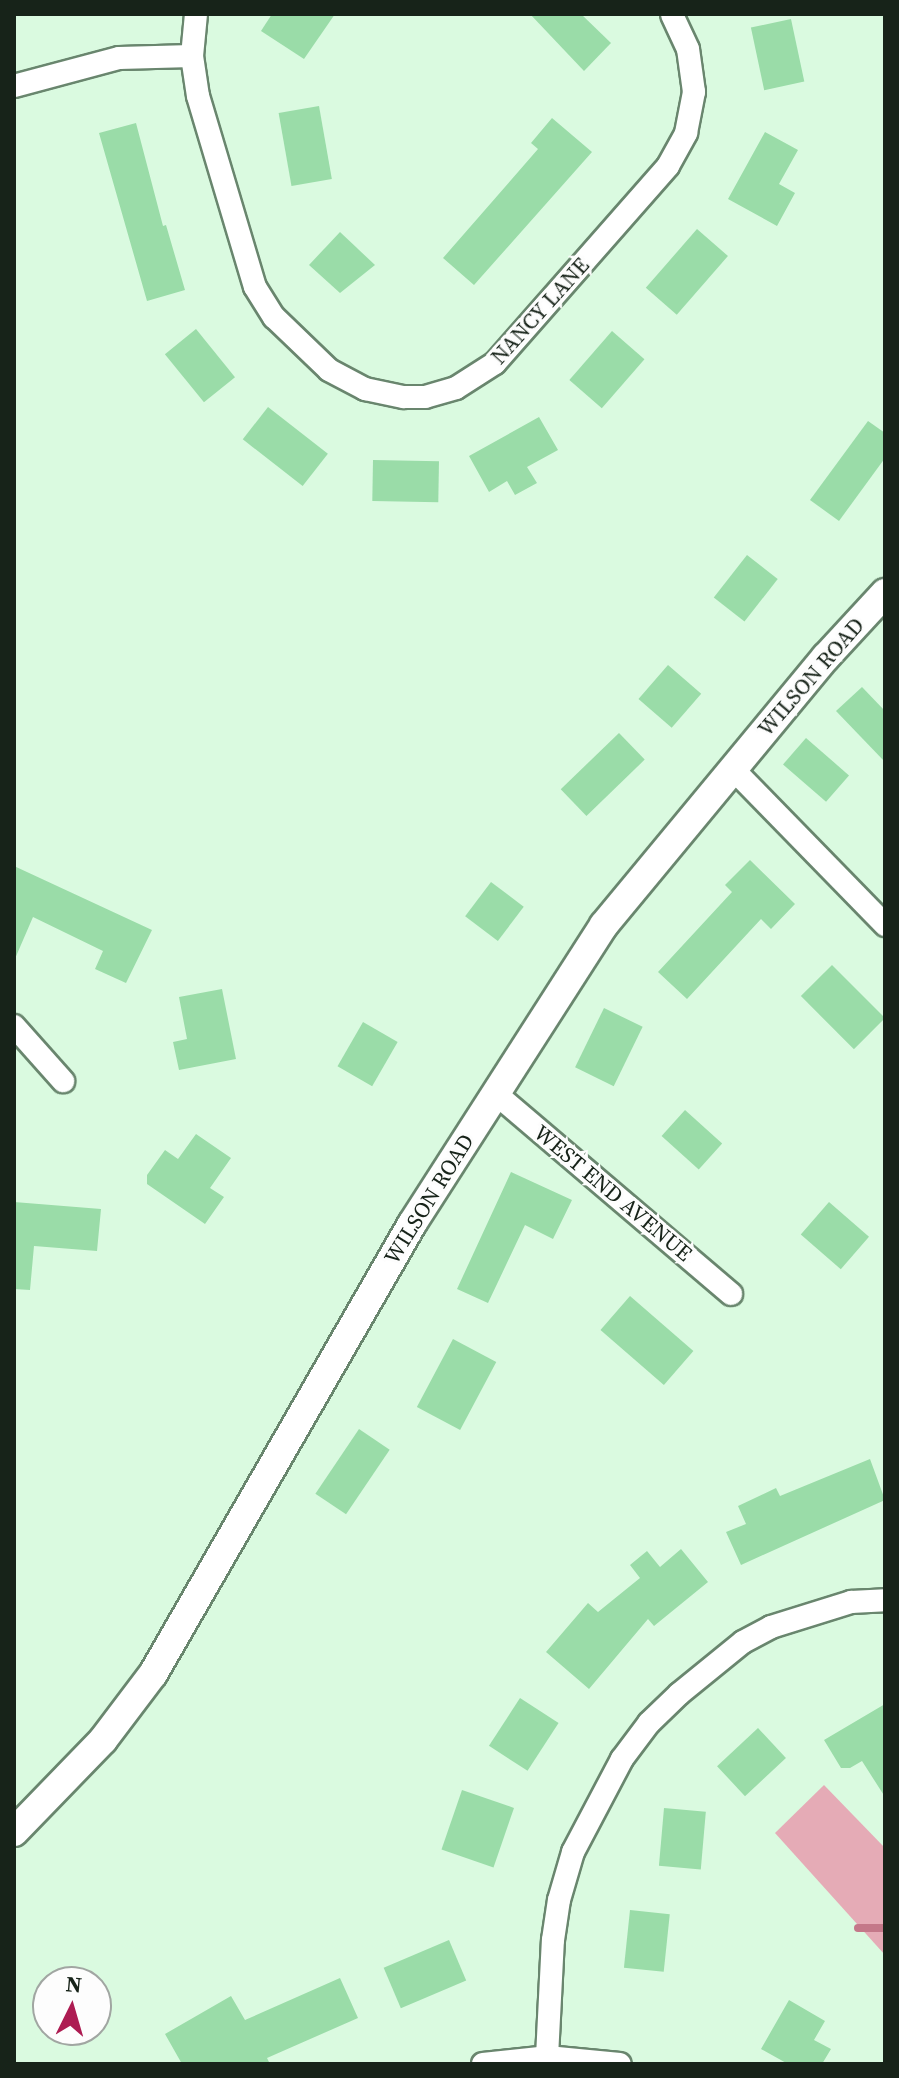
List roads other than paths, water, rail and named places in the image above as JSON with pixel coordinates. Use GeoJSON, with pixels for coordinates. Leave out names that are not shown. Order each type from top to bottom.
{"type":"FeatureCollection","features":[{"type":"Feature","properties":{"kind":"street","name":"NANCY LANE"},"geometry":{"type":"LineString","coordinates":[[196,14],[192,56],[198,96],[255,287],[274,317],[312,357],[346,381],[385,395],[425,397],[456,388],[495,363],[668,166],[686,133],[694,92],[688,49],[672,14]]}},
{"type":"Feature","properties":{"kind":"street"},"geometry":{"type":"LineString","coordinates":[[14,86],[119,58],[192,56]]}},
{"type":"Feature","properties":{"kind":"street","name":"WILSON ROAD"},"geometry":{"type":"LineString","coordinates":[[14,1832],[103,1740],[153,1674],[412,1224],[604,925],[826,657],[885,593]]}},
{"type":"Feature","properties":{"kind":"street"},"geometry":{"type":"LineString","coordinates":[[733,769],[885,925]]}},
{"type":"Feature","properties":{"kind":"street"},"geometry":{"type":"LineString","coordinates":[[14,1026],[63,1081]]}},
{"type":"Feature","properties":{"kind":"street","name":"WEST END AVENUE"},"geometry":{"type":"LineString","coordinates":[[495,1093],[731,1294]]}},
{"type":"Feature","properties":{"kind":"street"},"geometry":{"type":"LineString","coordinates":[[547,2057],[549,1987],[559,1900],[573,1852],[593,1810],[640,1735],[679,1694],[743,1642],[771,1627],[851,1602],[885,1600]]}},
{"type":"Feature","properties":{"kind":"street"},"geometry":{"type":"LineString","coordinates":[[483,2064],[547,2057],[620,2064]]}},
{"type":"Feature","properties":{"kind":"waterway"},"geometry":{"type":"LineString","coordinates":[[858,1928],[885,1928]]}}]}
